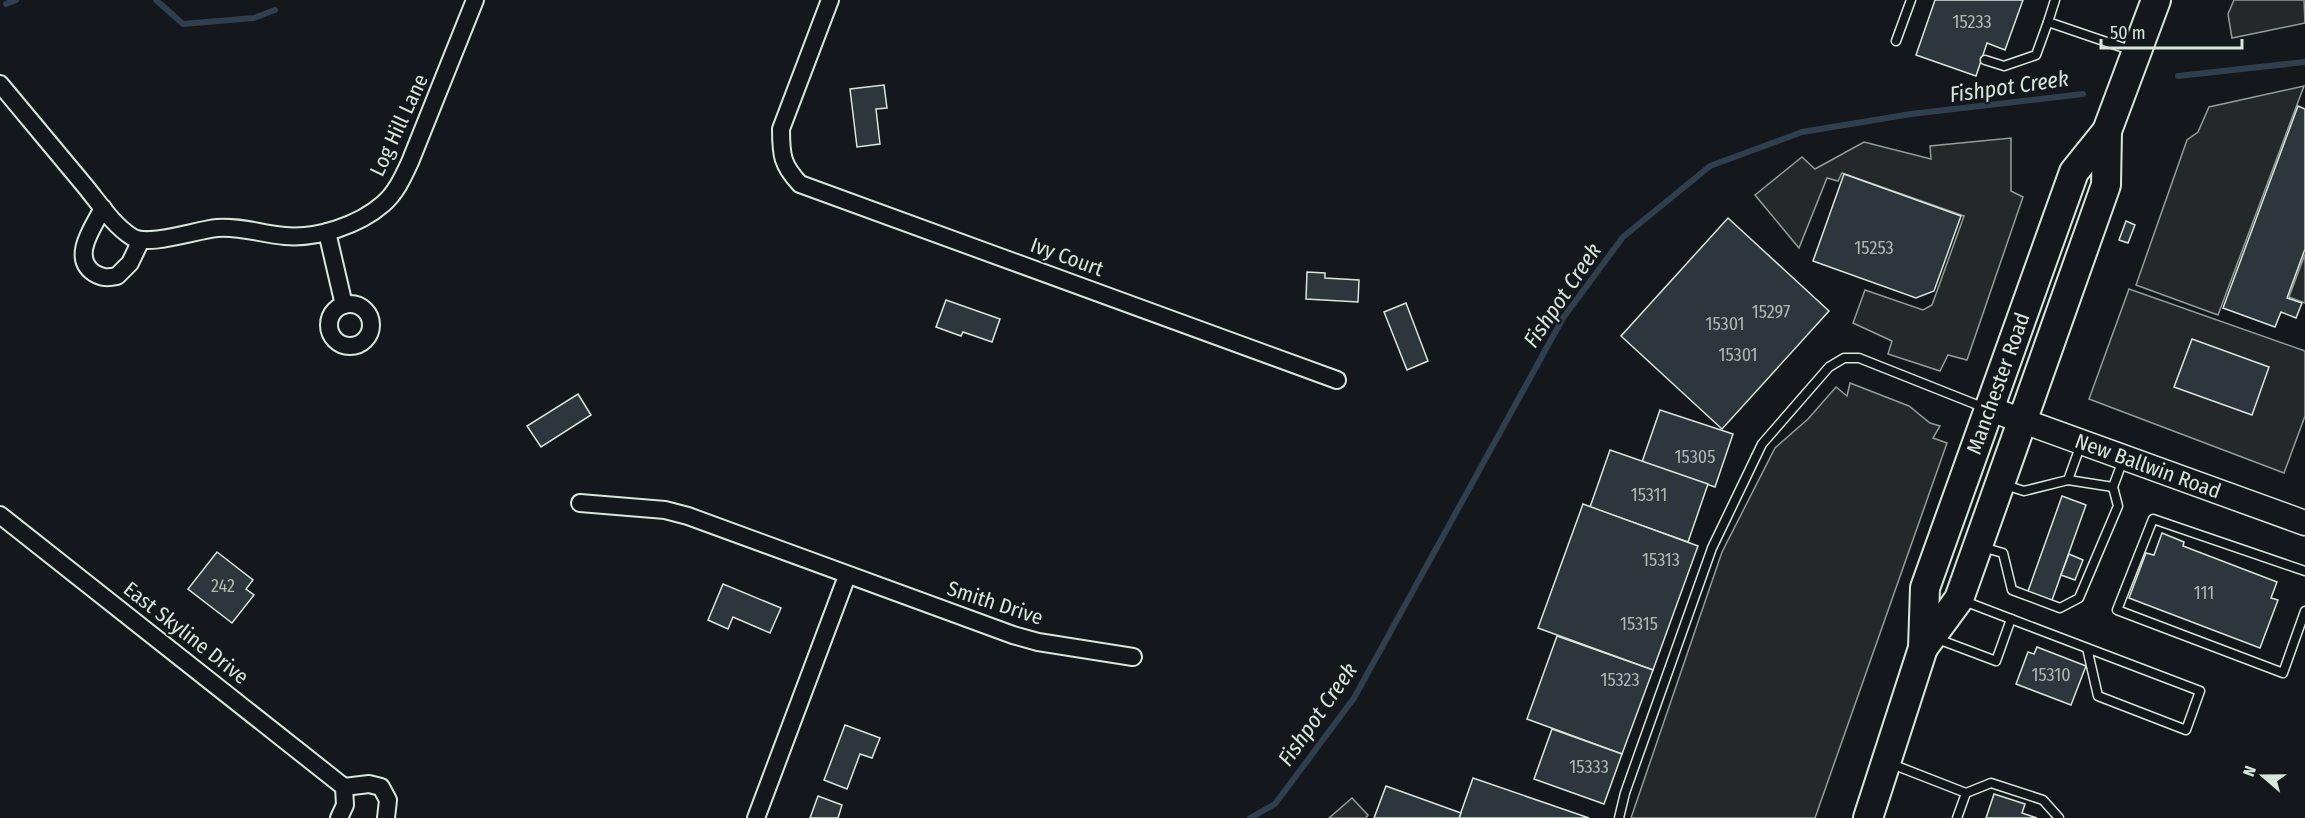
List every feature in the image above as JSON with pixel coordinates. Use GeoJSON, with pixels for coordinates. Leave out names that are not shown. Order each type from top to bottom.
{"type":"FeatureCollection","features":[{"type":"Feature","properties":{"kind":"highway","name":"Manchester Road"},"geometry":{"type":"LineString","coordinates":[[1927,642],[1925,588],[2074,172],[2107,131],[2156,0]]}},
{"type":"Feature","properties":{"kind":"highway","name":"Manchester Road"},"geometry":{"type":"LineString","coordinates":[[1868,818],[1927,642],[1959,599],[2106,185],[2107,131]]}},
{"type":"Feature","properties":{"kind":"main road","name":"New Ballwin Road"},"geometry":{"type":"LineString","coordinates":[[1990,409],[2305,523]]}},
{"type":"Feature","properties":{"kind":"street","name":"Log Hill Lane"},"geometry":{"type":"LineString","coordinates":[[141,240],[220,228],[285,236],[327,232],[383,204],[398,186],[433,108],[475,0]]}},
{"type":"Feature","properties":{"kind":"street","name":"Ivy Court"},"geometry":{"type":"LineString","coordinates":[[830,0],[781,129],[781,151],[786,169],[800,184],[1337,380]]}},
{"type":"Feature","properties":{"kind":"street"},"geometry":{"type":"LineString","coordinates":[[0,84],[103,208],[132,237],[141,240],[130,263],[117,276],[100,277],[86,264],[84,248],[103,208]]}},
{"type":"Feature","properties":{"kind":"street"},"geometry":{"type":"LineString","coordinates":[[327,232],[344,305]]}},
{"type":"Feature","properties":{"kind":"street","name":"Smith Drive"},"geometry":{"type":"LineString","coordinates":[[580,503],[665,510],[688,516],[847,576],[1022,637],[1133,657]]}},
{"type":"Feature","properties":{"kind":"street","name":"East Skyline Drive"},"geometry":{"type":"LineString","coordinates":[[0,515],[344,788]]}},
{"type":"Feature","properties":{"kind":"street"},"geometry":{"type":"LineString","coordinates":[[756,818],[847,576]]}},
{"type":"Feature","properties":{"kind":"street"},"geometry":{"type":"LineString","coordinates":[[339,818],[345,805],[344,788],[369,784],[381,787],[388,800],[386,818]]}},
{"type":"Feature","properties":{"kind":"lane"},"geometry":{"type":"LineString","coordinates":[[1896,41],[1911,0]]}},
{"type":"Feature","properties":{"kind":"lane"},"geometry":{"type":"LineString","coordinates":[[1985,60],[2004,66],[2036,55],[2055,0]]}},
{"type":"Feature","properties":{"kind":"lane"},"geometry":{"type":"LineString","coordinates":[[2048,22],[2136,52]]}},
{"type":"Feature","properties":{"kind":"lane"},"geometry":{"type":"LineString","coordinates":[[1619,818],[1625,793],[1712,548],[1762,444],[1829,367],[1844,358],[1859,358],[1990,409]]}},
{"type":"Feature","properties":{"kind":"lane"},"geometry":{"type":"LineString","coordinates":[[2068,480],[2082,441]]}},
{"type":"Feature","properties":{"kind":"lane"},"geometry":{"type":"LineString","coordinates":[[1978,546],[2003,554],[2012,590],[2060,608],[2079,598],[2118,506],[2113,487],[2124,456]]}},
{"type":"Feature","properties":{"kind":"lane"},"geometry":{"type":"LineString","coordinates":[[1999,483],[2024,491],[2068,480],[2113,487]]}},
{"type":"Feature","properties":{"kind":"lane"},"geometry":{"type":"LineString","coordinates":[[2305,572],[2153,519],[2117,610],[2283,673],[2305,611]]}},
{"type":"Feature","properties":{"kind":"lane"},"geometry":{"type":"LineString","coordinates":[[1959,599],[2200,690],[2186,730],[2098,696],[2087,648]]}},
{"type":"Feature","properties":{"kind":"lane"},"geometry":{"type":"LineString","coordinates":[[1927,642],[1996,661],[2011,619]]}},
{"type":"Feature","properties":{"kind":"lane"},"geometry":{"type":"LineString","coordinates":[[1886,762],[1966,793],[1991,783],[2043,800],[2059,818]]}},
{"type":"Feature","properties":{"kind":"lane"},"geometry":{"type":"LineString","coordinates":[[1957,818],[1966,793]]}},
{"type":"Feature","properties":{"kind":"shaded area"},"geometry":{"type":"Polygon","coordinates":[[[2234,0],[2304,0],[2305,23],[2232,38],[2228,14],[2234,0]]]}},
{"type":"Feature","properties":{"kind":"shaded area"},"geometry":{"type":"Polygon","coordinates":[[[2304,86],[2218,315],[2136,285],[2187,140],[2198,132],[2209,107],[2304,86]]]}},
{"type":"Feature","properties":{"kind":"shaded area"},"geometry":{"type":"Polygon","coordinates":[[[2011,138],[2011,191],[2023,197],[1967,360],[1948,355],[1940,371],[1888,354],[1892,341],[1853,323],[1865,290],[1923,310],[1932,305],[1964,216],[1842,173],[1838,181],[1827,178],[1799,248],[1755,195],[1802,157],[1815,169],[1864,142],[1931,159],[1930,146],[2011,138]]]}},
{"type":"Feature","properties":{"kind":"shaded area"},"geometry":{"type":"Polygon","coordinates":[[[2305,254],[2305,303],[2289,297],[2305,254]]]}},
{"type":"Feature","properties":{"kind":"shaded area"},"geometry":{"type":"Polygon","coordinates":[[[2129,289],[2305,351],[2305,416],[2284,473],[2089,399],[2129,289]]]}},
{"type":"Feature","properties":{"kind":"shaded area"},"geometry":{"type":"Polygon","coordinates":[[[1850,383],[1909,406],[1930,423],[1940,426],[1933,438],[1947,443],[1815,818],[1631,818],[1722,552],[1775,448],[1808,419],[1836,387],[1847,396],[1850,383]]]}},
{"type":"Feature","properties":{"kind":"shaded area"},"geometry":{"type":"Polygon","coordinates":[[[1352,798],[1368,815],[1366,818],[1329,818],[1352,798]]]}},
{"type":"Feature","properties":{"kind":"building"},"geometry":{"type":"Polygon","coordinates":[[[1935,0],[2023,0],[2005,50],[1987,43],[1976,76],[1916,55],[1935,0]]]}},
{"type":"Feature","properties":{"kind":"building"},"geometry":{"type":"Polygon","coordinates":[[[884,85],[887,108],[876,109],[880,144],[857,147],[850,89],[884,85]]]}},
{"type":"Feature","properties":{"kind":"building"},"geometry":{"type":"Polygon","coordinates":[[[2298,106],[2305,109],[2305,249],[2287,298],[2302,303],[2296,318],[2281,312],[2275,327],[2223,308],[2298,106]]]}},
{"type":"Feature","properties":{"kind":"building"},"geometry":{"type":"Polygon","coordinates":[[[1844,174],[1961,216],[1934,291],[1916,298],[1813,261],[1844,174]]]}},
{"type":"Feature","properties":{"kind":"building"},"geometry":{"type":"Polygon","coordinates":[[[1728,218],[1829,311],[1722,429],[1621,336],[1728,218]]]}},
{"type":"Feature","properties":{"kind":"building"},"geometry":{"type":"Polygon","coordinates":[[[2126,221],[2135,225],[2128,243],[2119,240],[2126,221]]]}},
{"type":"Feature","properties":{"kind":"building"},"geometry":{"type":"Polygon","coordinates":[[[1307,272],[1325,273],[1325,278],[1359,280],[1358,302],[1306,299],[1307,272]]]}},
{"type":"Feature","properties":{"kind":"building"},"geometry":{"type":"Polygon","coordinates":[[[946,300],[1000,319],[992,342],[963,332],[961,336],[936,327],[946,300]]]}},
{"type":"Feature","properties":{"kind":"building"},"geometry":{"type":"Polygon","coordinates":[[[1406,303],[1428,361],[1407,370],[1384,312],[1406,303]]]}},
{"type":"Feature","properties":{"kind":"building"},"geometry":{"type":"Polygon","coordinates":[[[2192,339],[2269,367],[2252,415],[2174,387],[2192,339]]]}},
{"type":"Feature","properties":{"kind":"building"},"geometry":{"type":"Polygon","coordinates":[[[578,394],[591,415],[541,447],[527,426],[578,394]]]}},
{"type":"Feature","properties":{"kind":"building"},"geometry":{"type":"Polygon","coordinates":[[[1660,410],[1733,434],[1715,487],[1642,462],[1660,410]]]}},
{"type":"Feature","properties":{"kind":"building"},"geometry":{"type":"Polygon","coordinates":[[[1610,450],[1708,484],[1688,542],[1590,507],[1610,450]]]}},
{"type":"Feature","properties":{"kind":"building"},"geometry":{"type":"Polygon","coordinates":[[[2062,496],[2086,505],[2051,603],[2027,594],[2062,496]]]}},
{"type":"Feature","properties":{"kind":"building"},"geometry":{"type":"Polygon","coordinates":[[[1583,504],[1698,546],[1653,670],[1538,628],[1583,504]]]}},
{"type":"Feature","properties":{"kind":"building"},"geometry":{"type":"Polygon","coordinates":[[[2162,533],[2184,542],[2183,546],[2277,582],[2271,598],[2278,600],[2260,648],[2129,598],[2146,553],[2154,555],[2162,533]]]}},
{"type":"Feature","properties":{"kind":"building"},"geometry":{"type":"Polygon","coordinates":[[[217,552],[253,580],[246,589],[254,595],[232,623],[188,589],[217,552]]]}},
{"type":"Feature","properties":{"kind":"building"},"geometry":{"type":"Polygon","coordinates":[[[2069,554],[2083,560],[2075,580],[2061,575],[2069,554]]]}},
{"type":"Feature","properties":{"kind":"building"},"geometry":{"type":"Polygon","coordinates":[[[723,584],[781,608],[770,633],[733,617],[728,629],[708,620],[723,584]]]}},
{"type":"Feature","properties":{"kind":"building"},"geometry":{"type":"Polygon","coordinates":[[[1557,636],[1653,670],[1622,754],[1527,719],[1557,636]]]}},
{"type":"Feature","properties":{"kind":"building"},"geometry":{"type":"Polygon","coordinates":[[[2037,647],[2086,666],[2071,705],[2016,684],[2028,652],[2034,654],[2037,647]]]}},
{"type":"Feature","properties":{"kind":"building"},"geometry":{"type":"Polygon","coordinates":[[[845,725],[880,738],[872,758],[860,754],[847,789],[824,780],[845,725]]]}},
{"type":"Feature","properties":{"kind":"building"},"geometry":{"type":"Polygon","coordinates":[[[1552,729],[1622,754],[1604,804],[1534,779],[1552,729]]]}},
{"type":"Feature","properties":{"kind":"building"},"geometry":{"type":"Polygon","coordinates":[[[1473,778],[1589,818],[1459,818],[1473,778]]]}},
{"type":"Feature","properties":{"kind":"building"},"geometry":{"type":"Polygon","coordinates":[[[1386,786],[1461,813],[1459,818],[1374,818],[1386,786]]]}},
{"type":"Feature","properties":{"kind":"building"},"geometry":{"type":"Polygon","coordinates":[[[1994,794],[2025,804],[2022,813],[2037,818],[1986,818],[1994,794]]]}},
{"type":"Feature","properties":{"kind":"building"},"geometry":{"type":"Polygon","coordinates":[[[818,796],[842,805],[838,818],[810,818],[818,796]]]}},
{"type":"Feature","properties":{"kind":"waterway"},"geometry":{"type":"LineString","coordinates":[[6,4],[16,0]]}},
{"type":"Feature","properties":{"kind":"waterway"},"geometry":{"type":"LineString","coordinates":[[156,0],[183,24],[254,18],[275,10]]}},
{"type":"Feature","properties":{"kind":"waterway","name":"Fishpot Creek"},"geometry":{"type":"LineString","coordinates":[[2178,76],[2305,62]]}},
{"type":"Feature","properties":{"kind":"waterway","name":"Fishpot Creek"},"geometry":{"type":"LineString","coordinates":[[1250,818],[1275,804],[1354,698],[1563,318],[1623,237],[1710,166],[1802,132],[1911,114],[2083,94]]}}]}
